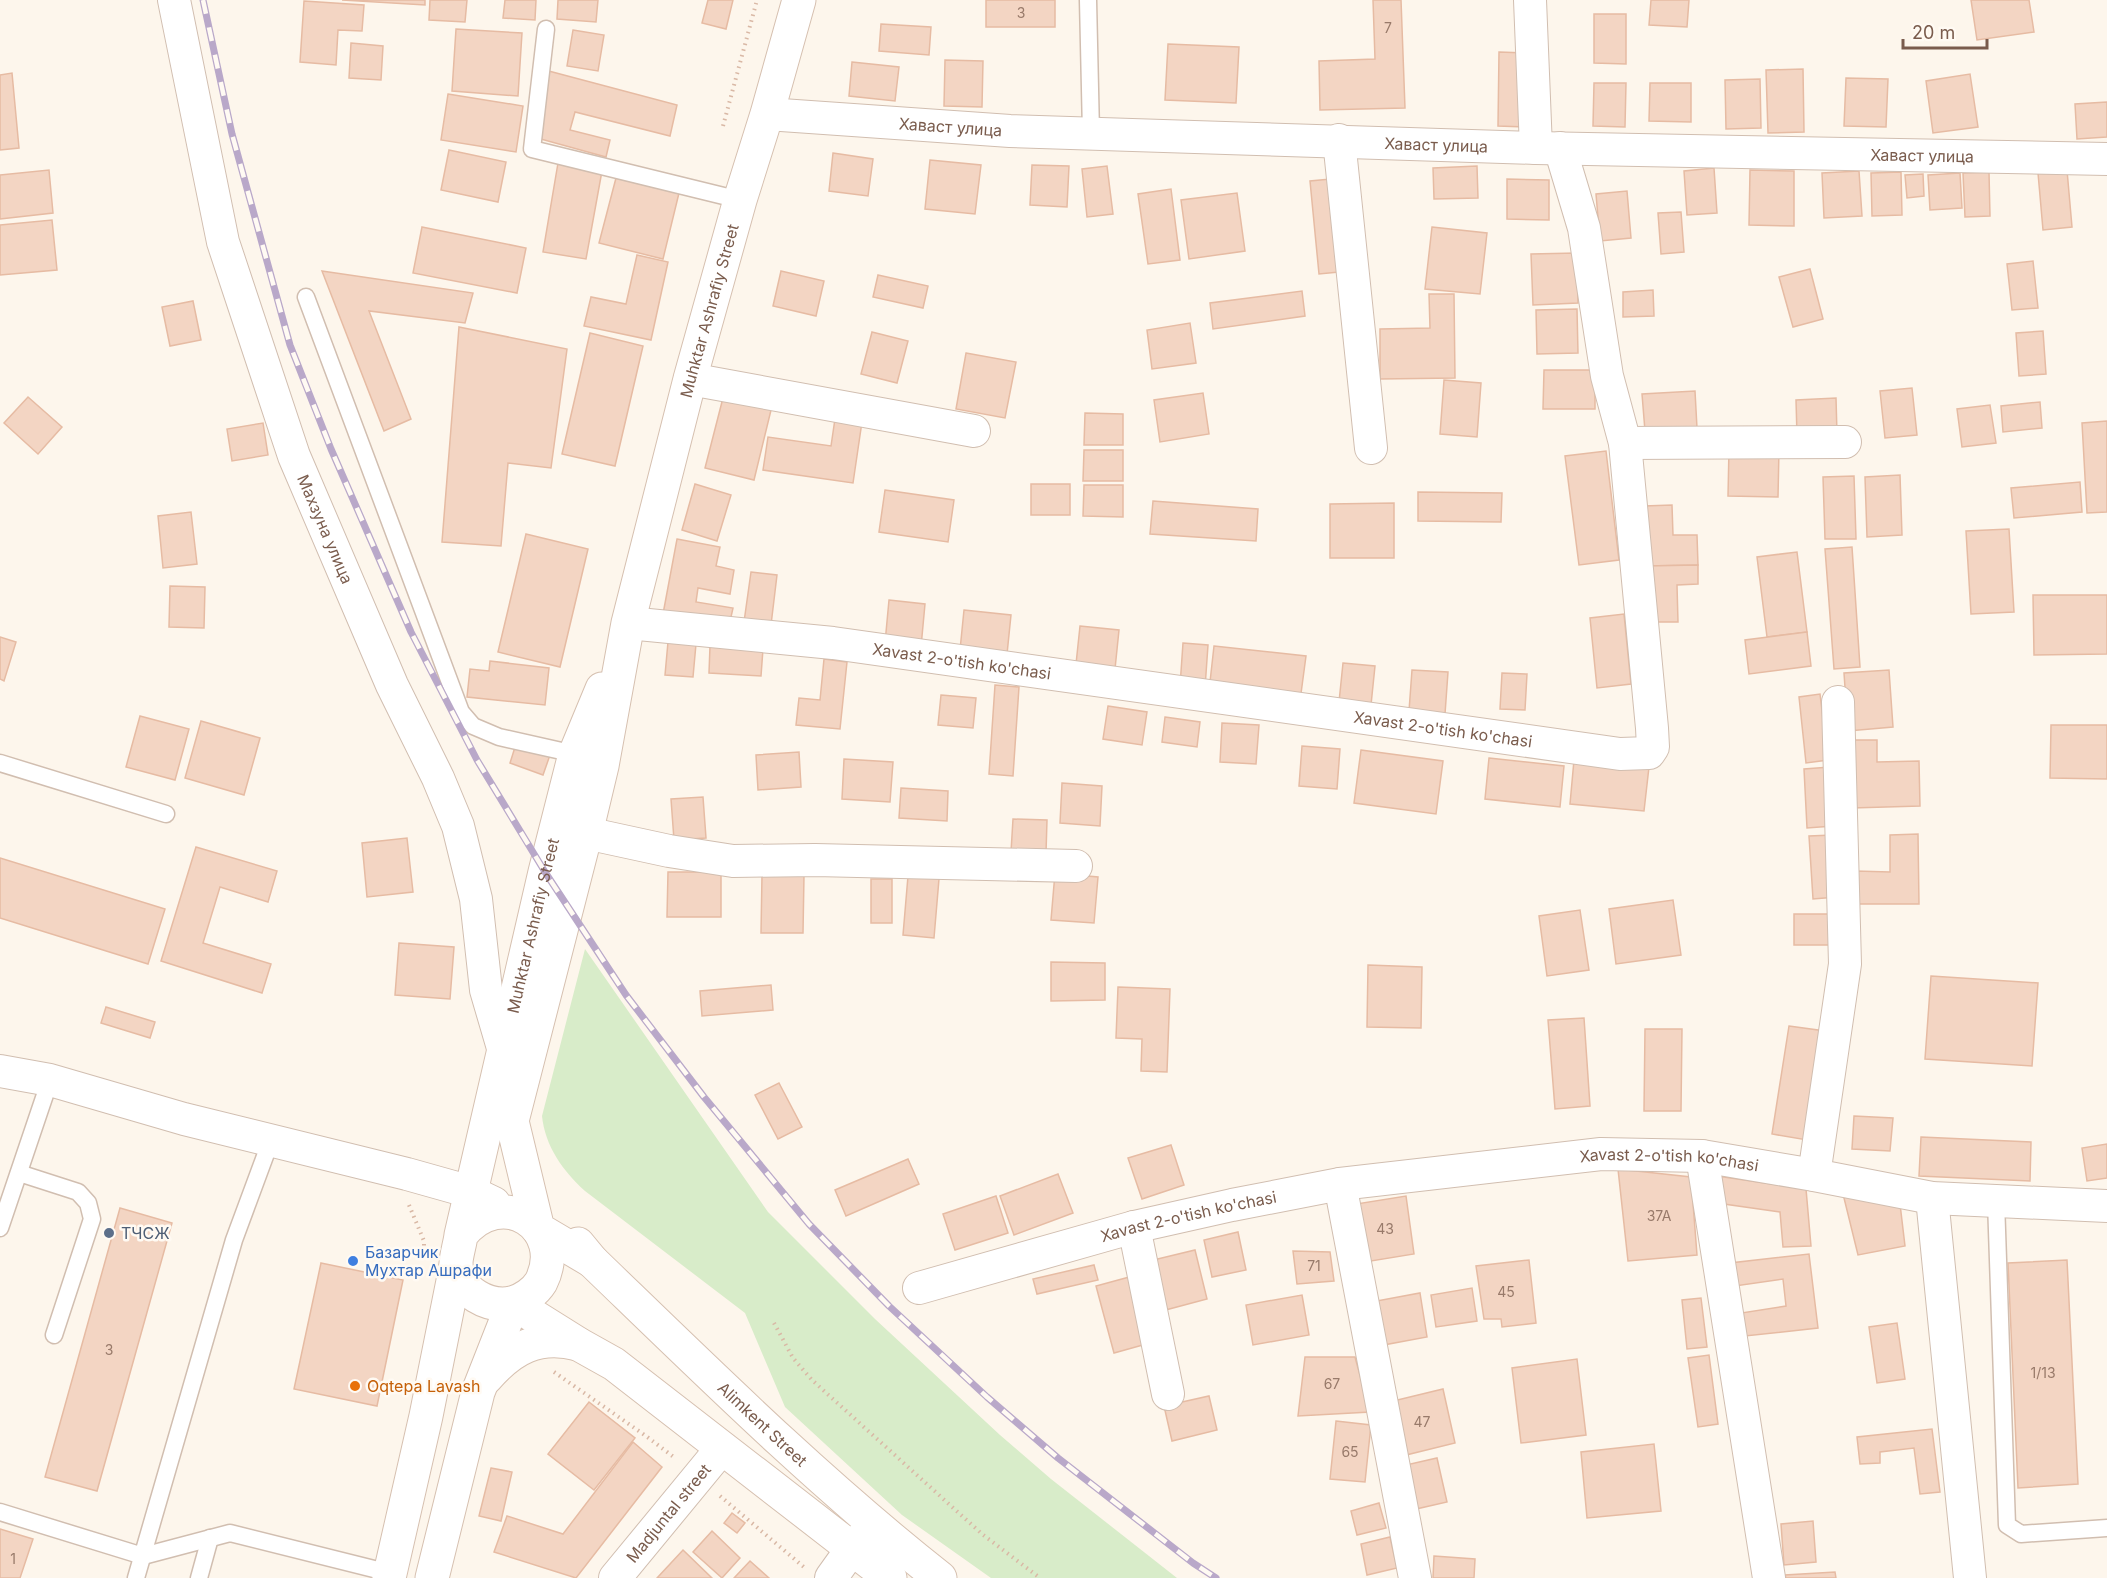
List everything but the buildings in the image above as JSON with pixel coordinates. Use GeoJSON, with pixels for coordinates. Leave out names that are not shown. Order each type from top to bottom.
{"type":"FeatureCollection","features":[{"type":"Feature","properties":{"kind":"main road","name":"Muhktar Ashrafiy Street"},"geometry":{"type":"LineString","coordinates":[[525,1220],[512,1121],[586,833],[602,766],[628,623],[690,379],[799,0]]}},
{"type":"Feature","properties":{"kind":"main road","name":"Muhktar Ashrafiy Street"},"geometry":{"type":"LineString","coordinates":[[389,1575],[426,1416],[471,1192],[503,1048],[575,754],[628,623]]}},
{"type":"Feature","properties":{"kind":"main road"},"geometry":{"type":"LineString","coordinates":[[512,1121],[532,1172],[549,1204],[567,1232],[592,1261]]}},
{"type":"Feature","properties":{"kind":"main road"},"geometry":{"type":"LineString","coordinates":[[525,1220],[545,1242],[547,1250],[546,1272],[538,1286],[527,1297],[513,1303],[498,1304],[477,1297],[462,1282],[459,1251],[471,1223],[482,1216],[496,1212],[525,1220],[592,1261]]}},
{"type":"Feature","properties":{"kind":"main road","name":"Alimkent Street"},"geometry":{"type":"LineString","coordinates":[[592,1261],[707,1372],[873,1525],[940,1578]]}},
{"type":"Feature","properties":{"kind":"main road"},"geometry":{"type":"LineString","coordinates":[[513,1303],[614,1364],[890,1578]]}},
{"type":"Feature","properties":{"kind":"main road"},"geometry":{"type":"LineString","coordinates":[[432,1578],[478,1392],[513,1303]]}},
{"type":"Feature","properties":{"kind":"main road"},"geometry":{"type":"LineString","coordinates":[[478,1392],[486,1377],[497,1365],[508,1355],[521,1348],[548,1341],[563,1341],[580,1345]]}},
{"type":"Feature","properties":{"kind":"street","name":"Махзуна улица"},"geometry":{"type":"LineString","coordinates":[[174,0],[224,242],[294,456],[392,685],[438,778],[458,826],[477,899],[486,990],[503,1048]]}},
{"type":"Feature","properties":{"kind":"street","name":"Xavast 2-o'tish ko'chasi"},"geometry":{"type":"LineString","coordinates":[[628,623],[833,643],[1620,754],[1649,753],[1653,747],[1652,728],[1625,442],[1607,376],[1584,228],[1548,148],[1530,0]]}},
{"type":"Feature","properties":{"kind":"street","name":"Хаваст улица"},"geometry":{"type":"LineString","coordinates":[[767,114],[1010,131],[1548,148],[2107,159]]}},
{"type":"Feature","properties":{"kind":"street"},"geometry":{"type":"LineString","coordinates":[[1339,140],[1371,448]]}},
{"type":"Feature","properties":{"kind":"street"},"geometry":{"type":"LineString","coordinates":[[690,379],[974,431]]}},
{"type":"Feature","properties":{"kind":"street"},"geometry":{"type":"LineString","coordinates":[[1625,442],[1845,442]]}},
{"type":"Feature","properties":{"kind":"street"},"geometry":{"type":"LineString","coordinates":[[1814,1175],[1845,963],[1838,702]]}},
{"type":"Feature","properties":{"kind":"street"},"geometry":{"type":"LineString","coordinates":[[586,833],[669,851],[734,861],[1076,866]]}},
{"type":"Feature","properties":{"kind":"street"},"geometry":{"type":"LineString","coordinates":[[0,1071],[50,1080],[184,1119],[471,1192],[525,1220]]}},
{"type":"Feature","properties":{"kind":"street","name":"Xavast 2-o'tish ko'chasi"},"geometry":{"type":"LineString","coordinates":[[919,1288],[1134,1227],[1233,1205],[1340,1184],[1601,1154],[1702,1156],[1932,1198],[2107,1206]]}},
{"type":"Feature","properties":{"kind":"street"},"geometry":{"type":"LineString","coordinates":[[1702,1156],[1768,1578]]}},
{"type":"Feature","properties":{"kind":"street"},"geometry":{"type":"LineString","coordinates":[[1340,1184],[1414,1578]]}},
{"type":"Feature","properties":{"kind":"street"},"geometry":{"type":"LineString","coordinates":[[1932,1198],[1970,1578]]}},
{"type":"Feature","properties":{"kind":"street"},"geometry":{"type":"LineString","coordinates":[[1134,1227],[1168,1394]]}},
{"type":"Feature","properties":{"kind":"street","name":"Madjuntal street"},"geometry":{"type":"LineString","coordinates":[[615,1578],[722,1448]]}},
{"type":"Feature","properties":{"kind":"street"},"geometry":{"type":"LineString","coordinates":[[819,1574],[851,1550],[873,1525]]}},
{"type":"Feature","properties":{"kind":"lane"},"geometry":{"type":"LineString","coordinates":[[1088,0],[1091,133]]}},
{"type":"Feature","properties":{"kind":"lane"},"geometry":{"type":"LineString","coordinates":[[546,29],[532,149],[740,200]]}},
{"type":"Feature","properties":{"kind":"lane"},"geometry":{"type":"LineString","coordinates":[[306,297],[461,712],[473,726],[499,737],[575,754]]}},
{"type":"Feature","properties":{"kind":"lane"},"geometry":{"type":"LineString","coordinates":[[0,763],[166,814]]}},
{"type":"Feature","properties":{"kind":"lane"},"geometry":{"type":"LineString","coordinates":[[0,1228],[50,1080]]}},
{"type":"Feature","properties":{"kind":"lane"},"geometry":{"type":"LineString","coordinates":[[136,1578],[234,1240],[271,1140]]}},
{"type":"Feature","properties":{"kind":"lane"},"geometry":{"type":"LineString","coordinates":[[19,1173],[78,1192],[88,1203],[92,1220],[54,1335]]}},
{"type":"Feature","properties":{"kind":"lane"},"geometry":{"type":"LineString","coordinates":[[1996,1201],[2007,1525],[2021,1534],[2107,1528]]}},
{"type":"Feature","properties":{"kind":"lane"},"geometry":{"type":"LineString","coordinates":[[0,1512],[143,1556],[230,1533],[389,1575]]}},
{"type":"Feature","properties":{"kind":"lane"},"geometry":{"type":"LineString","coordinates":[[199,1578],[210,1538]]}},
{"type":"Feature","properties":{"kind":"path"},"geometry":{"type":"LineString","coordinates":[[723,126],[757,0]]}},
{"type":"Feature","properties":{"kind":"path"},"geometry":{"type":"LineString","coordinates":[[774,1323],[793,1358],[812,1380],[982,1534],[1040,1578]]}},
{"type":"Feature","properties":{"kind":"path"},"geometry":{"type":"LineString","coordinates":[[551,1370],[646,1436],[819,1574]]}},
{"type":"Feature","properties":{"kind":"green space"},"geometry":{"type":"Polygon","coordinates":[[[585,949],[768,1212],[875,1319],[1000,1435],[1051,1479],[1177,1578],[991,1578],[902,1515],[785,1407],[745,1313],[585,1191],[569,1175],[551,1148],[542,1116],[585,949]]]}},
{"type":"Feature","properties":{"kind":"railway"},"geometry":{"type":"LineString","coordinates":[[203,0],[232,134],[290,345],[331,449],[411,632],[477,760],[545,872],[626,995],[704,1097],[809,1224],[889,1306],[987,1397],[1058,1458],[1193,1563],[1216,1578]]}},
{"type":"Feature","properties":{"kind":"place","name":"ТЧСЖ"},"geometry":{"type":"Point","coordinates":[109,1233]}},
{"type":"Feature","properties":{"kind":"place","name":"Базарчик Мухтар Ашрафи"},"geometry":{"type":"Point","coordinates":[353,1261]}},
{"type":"Feature","properties":{"kind":"place","name":"Oqtepa Lavash"},"geometry":{"type":"Point","coordinates":[355,1386]}}]}
